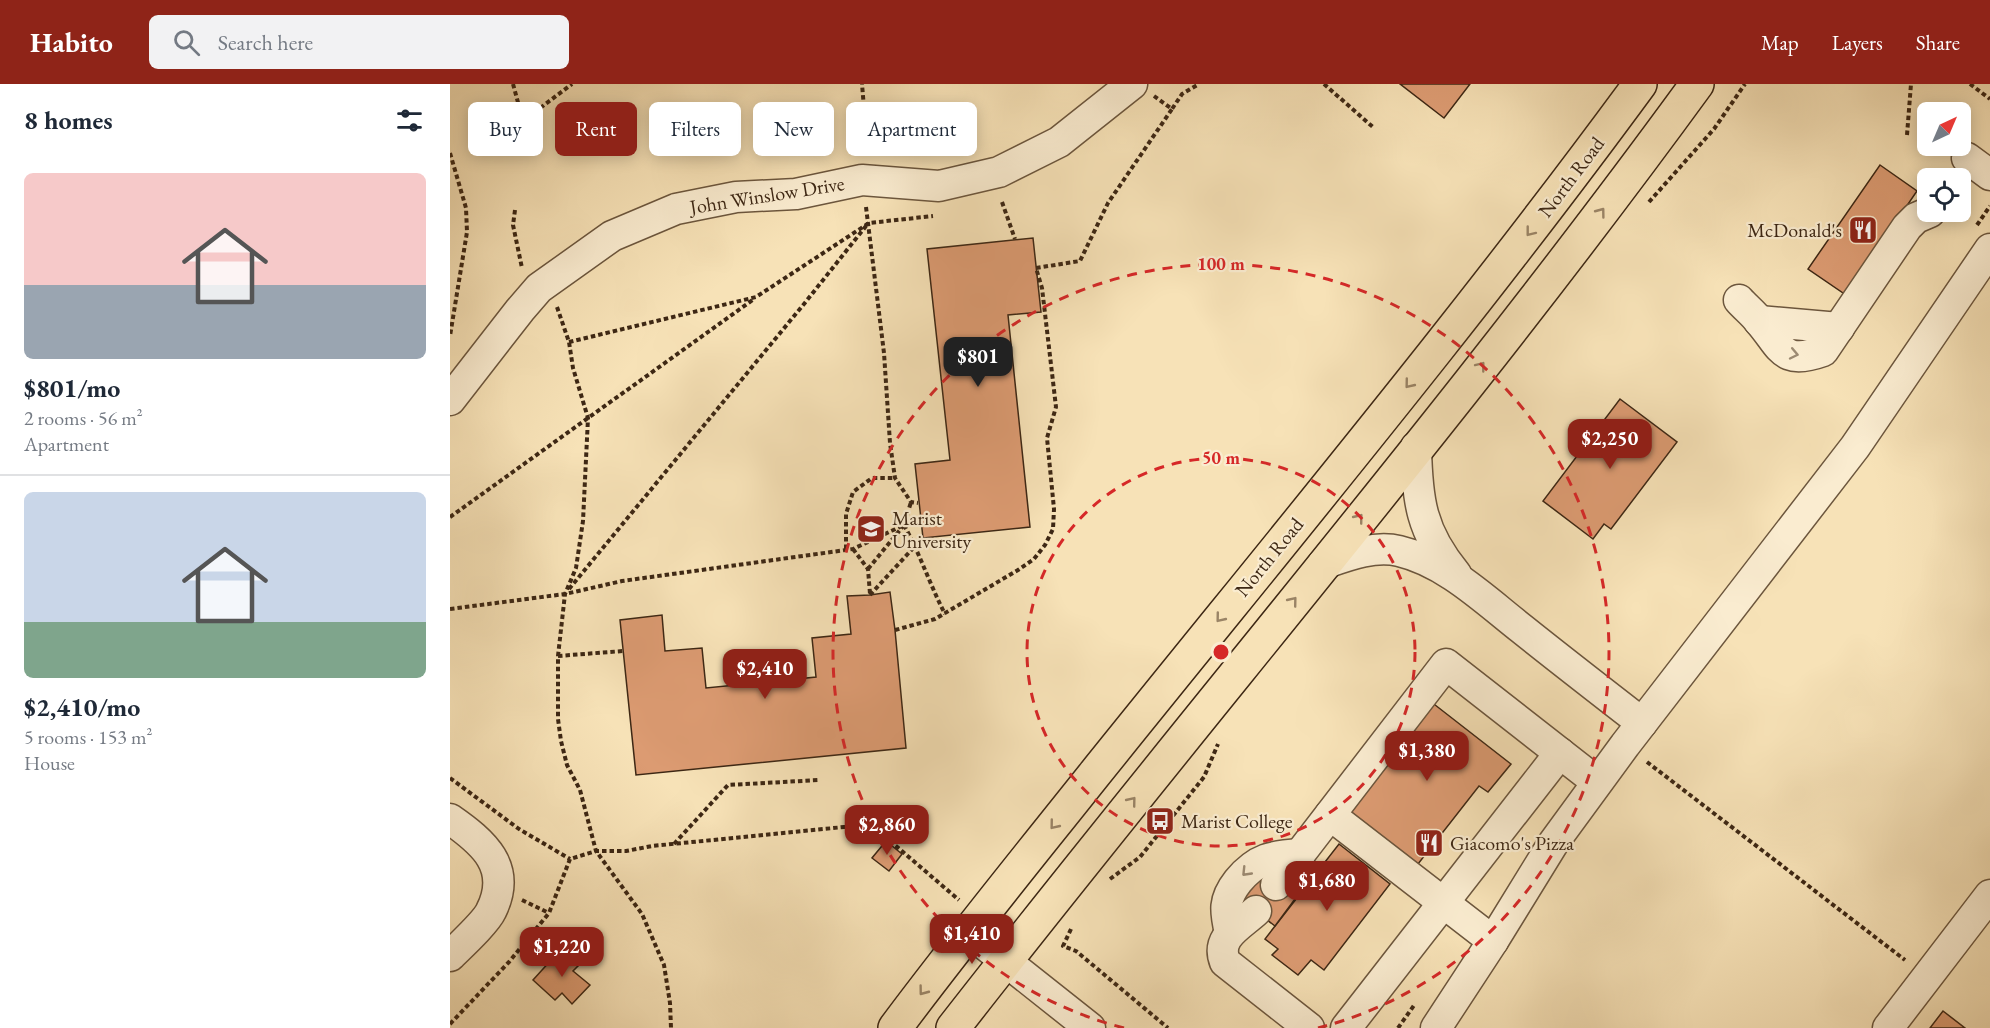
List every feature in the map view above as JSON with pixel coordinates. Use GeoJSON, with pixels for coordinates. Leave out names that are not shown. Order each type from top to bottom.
{"type":"FeatureCollection","features":[{"type":"Feature","properties":{"kind":"highway","name":"North Road"},"geometry":{"type":"LineString","coordinates":[[895,1028],[966,917],[1456,326],[1641,84]]}},
{"type":"Feature","properties":{"kind":"highway"},"geometry":{"type":"LineString","coordinates":[[953,1028],[1543,288],[1697,84]]}},
{"type":"Feature","properties":{"kind":"street","name":"John Winslow Drive"},"geometry":{"type":"LineString","coordinates":[[450,400],[520,309],[530,278],[612,236],[676,209],[736,197],[796,194],[862,180],[939,186],[999,172],[1059,141],[1132,84]]}},
{"type":"Feature","properties":{"kind":"street"},"geometry":{"type":"LineString","coordinates":[[1738,300],[1785,353],[1799,357],[1823,351],[1907,227],[1917,218]]}},
{"type":"Feature","properties":{"kind":"street"},"geometry":{"type":"LineString","coordinates":[[1436,1028],[1554,842],[1633,734],[1855,447],[1990,249]]}},
{"type":"Feature","properties":{"kind":"street"},"geometry":{"type":"LineString","coordinates":[[1416,447],[1424,522],[1439,551],[1464,583],[1633,734]]}},
{"type":"Feature","properties":{"kind":"street"},"geometry":{"type":"LineString","coordinates":[[1323,564],[1372,550],[1398,550],[1428,562],[1464,583]]}},
{"type":"Feature","properties":{"kind":"street"},"geometry":{"type":"LineString","coordinates":[[1276,885],[1446,664],[1597,782]]}},
{"type":"Feature","properties":{"kind":"street"},"geometry":{"type":"LineString","coordinates":[[1346,1028],[1560,753]]}},
{"type":"Feature","properties":{"kind":"street"},"geometry":{"type":"LineString","coordinates":[[1330,815],[1493,940]]}},
{"type":"Feature","properties":{"kind":"street"},"geometry":{"type":"LineString","coordinates":[[450,819],[478,839],[491,854],[499,874],[498,889],[491,912],[450,956]]}},
{"type":"Feature","properties":{"kind":"street"},"geometry":{"type":"LineString","coordinates":[[1230,933],[1225,914],[1227,901],[1232,889],[1249,868],[1261,860],[1275,856],[1300,854]]}},
{"type":"Feature","properties":{"kind":"street"},"geometry":{"type":"LineString","coordinates":[[1888,1028],[1990,895]]}},
{"type":"Feature","properties":{"kind":"street"},"geometry":{"type":"LineString","coordinates":[[1256,911],[1224,941],[1222,953],[1225,962],[1309,1028]]}},
{"type":"Feature","properties":{"kind":"street"},"geometry":{"type":"LineString","coordinates":[[966,917],[1005,961],[1090,1028]]}},
{"type":"Feature","properties":{"kind":"path"},"geometry":{"type":"LineString","coordinates":[[513,84],[524,121],[572,84]]}},
{"type":"Feature","properties":{"kind":"path"},"geometry":{"type":"LineString","coordinates":[[862,84],[864,108],[860,163],[884,353],[890,444],[896,478],[911,502],[904,525],[868,569]]}},
{"type":"Feature","properties":{"kind":"path"},"geometry":{"type":"LineString","coordinates":[[1324,84],[1374,128]]}},
{"type":"Feature","properties":{"kind":"path"},"geometry":{"type":"LineString","coordinates":[[1907,135],[1911,84]]}},
{"type":"Feature","properties":{"kind":"path"},"geometry":{"type":"LineString","coordinates":[[1970,84],[1990,99]]}},
{"type":"Feature","properties":{"kind":"path"},"geometry":{"type":"LineString","coordinates":[[895,630],[945,614],[1034,559],[1045,545],[1053,529],[1054,509],[1047,438],[1056,407],[1042,288],[1036,268],[1080,261],[1108,203],[1172,110]]}},
{"type":"Feature","properties":{"kind":"path"},"geometry":{"type":"LineString","coordinates":[[450,153],[466,208],[467,232],[450,336]]}},
{"type":"Feature","properties":{"kind":"path"},"geometry":{"type":"LineString","coordinates":[[1002,202],[1015,239]]}},
{"type":"Feature","properties":{"kind":"path"},"geometry":{"type":"LineString","coordinates":[[515,210],[513,225],[530,278],[558,308],[588,418],[583,521],[576,568],[565,594],[558,656],[558,719],[561,741],[567,765],[580,790],[596,851],[642,914],[664,965],[671,1028]]}},
{"type":"Feature","properties":{"kind":"path"},"geometry":{"type":"LineString","coordinates":[[450,517],[756,297],[868,223]]}},
{"type":"Feature","properties":{"kind":"path"},"geometry":{"type":"LineString","coordinates":[[565,594],[868,223]]}},
{"type":"Feature","properties":{"kind":"path"},"geometry":{"type":"LineString","coordinates":[[569,342],[756,297]]}},
{"type":"Feature","properties":{"kind":"path"},"geometry":{"type":"LineString","coordinates":[[846,549],[846,514],[854,492],[872,478],[896,478]]}},
{"type":"Feature","properties":{"kind":"path"},"geometry":{"type":"LineString","coordinates":[[911,502],[918,503]]}},
{"type":"Feature","properties":{"kind":"path"},"geometry":{"type":"LineString","coordinates":[[904,525],[945,614]]}},
{"type":"Feature","properties":{"kind":"path"},"geometry":{"type":"LineString","coordinates":[[450,609],[565,594],[622,581],[853,549],[904,525]]}},
{"type":"Feature","properties":{"kind":"path"},"geometry":{"type":"LineString","coordinates":[[853,549],[868,569],[870,595],[915,546]]}},
{"type":"Feature","properties":{"kind":"path"},"geometry":{"type":"LineString","coordinates":[[558,656],[623,651]]}},
{"type":"Feature","properties":{"kind":"path"},"geometry":{"type":"LineString","coordinates":[[1108,881],[1140,857],[1197,786],[1204,777],[1223,734]]}},
{"type":"Feature","properties":{"kind":"path"},"geometry":{"type":"LineString","coordinates":[[1633,734],[1927,977]]}},
{"type":"Feature","properties":{"kind":"path"},"geometry":{"type":"LineString","coordinates":[[450,778],[519,829],[570,859],[596,851],[626,851],[674,844],[861,827],[889,840],[966,917]]}},
{"type":"Feature","properties":{"kind":"path"},"geometry":{"type":"LineString","coordinates":[[674,844],[728,785],[819,780]]}},
{"type":"Feature","properties":{"kind":"path"},"geometry":{"type":"LineString","coordinates":[[450,1024],[509,962],[549,913],[570,859]]}},
{"type":"Feature","properties":{"kind":"path"},"geometry":{"type":"LineString","coordinates":[[1072,925],[1063,946],[1076,951],[1168,1028]]}},
{"type":"Feature","properties":{"kind":"building"},"geometry":{"type":"Polygon","coordinates":[[[1400,84],[1470,84],[1444,118],[1400,84]]]}},
{"type":"Feature","properties":{"kind":"building","name":"McDonald's"},"geometry":{"type":"Polygon","coordinates":[[[1880,165],[1917,191],[1846,295],[1808,269],[1880,165]]]}},
{"type":"Feature","properties":{"kind":"building"},"geometry":{"type":"Polygon","coordinates":[[[1033,238],[1041,312],[1008,315],[1030,527],[923,538],[915,464],[950,460],[927,249],[1033,238]]]}},
{"type":"Feature","properties":{"kind":"building"},"geometry":{"type":"Polygon","coordinates":[[[1620,399],[1677,442],[1611,529],[1604,524],[1593,539],[1543,501],[1620,399]]]}},
{"type":"Feature","properties":{"kind":"building"},"geometry":{"type":"Polygon","coordinates":[[[890,592],[906,748],[636,775],[620,620],[662,615],[665,651],[702,648],[706,688],[816,677],[812,638],[851,634],[847,596],[890,592]]]}},
{"type":"Feature","properties":{"kind":"building"},"geometry":{"type":"Polygon","coordinates":[[[1430,701],[1511,764],[1488,792],[1479,786],[1418,864],[1347,809],[1430,701]]]}},
{"type":"Feature","properties":{"kind":"building"},"geometry":{"type":"Polygon","coordinates":[[[886,841],[902,854],[889,871],[872,858],[886,841]]]}},
{"type":"Feature","properties":{"kind":"building"},"geometry":{"type":"Polygon","coordinates":[[[1339,844],[1390,884],[1324,970],[1311,960],[1298,975],[1272,955],[1278,949],[1265,939],[1339,844]]]}},
{"type":"Feature","properties":{"kind":"building"},"geometry":{"type":"Polygon","coordinates":[[[1256,869],[1295,899],[1275,926],[1236,896],[1256,869]]]}},
{"type":"Feature","properties":{"kind":"building"},"geometry":{"type":"Polygon","coordinates":[[[562,948],[581,963],[573,971],[590,985],[572,1004],[562,993],[555,1000],[533,980],[562,948]]]}},
{"type":"Feature","properties":{"kind":"building"},"geometry":{"type":"Polygon","coordinates":[[[1943,1011],[1965,1028],[1930,1028],[1943,1011]]]}},
{"type":"Feature","properties":{"kind":"place","name":"McDonald's"},"geometry":{"type":"Point","coordinates":[1863,230]}},
{"type":"Feature","properties":{"kind":"place","name":"Marist University"},"geometry":{"type":"Point","coordinates":[871,529]}},
{"type":"Feature","properties":{"kind":"place","name":"Marist College"},"geometry":{"type":"Point","coordinates":[1160,821]}},
{"type":"Feature","properties":{"kind":"place","name":"Giacomo's Pizza"},"geometry":{"type":"Point","coordinates":[1429,843]}}]}
